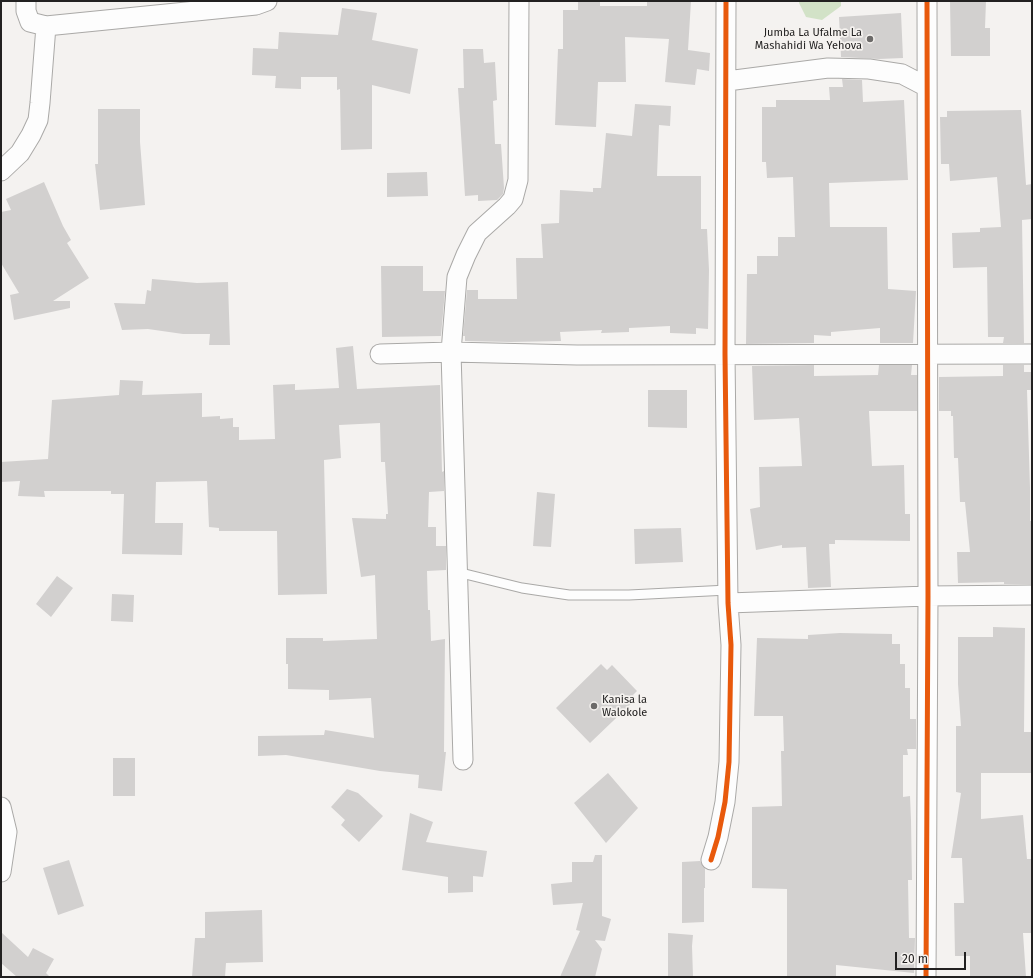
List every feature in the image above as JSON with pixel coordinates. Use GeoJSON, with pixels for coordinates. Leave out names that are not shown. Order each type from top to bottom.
{"type":"FeatureCollection","features":[{"type":"Feature","properties":{"kind":"street"},"geometry":{"type":"LineString","coordinates":[[26,1],[26,12],[30,22],[46,26],[256,5],[267,1]]}},
{"type":"Feature","properties":{"kind":"street"},"geometry":{"type":"LineString","coordinates":[[463,760],[451,352],[457,277],[477,233],[514,199],[518,180],[519,1]]}},
{"type":"Feature","properties":{"kind":"street"},"geometry":{"type":"LineString","coordinates":[[712,860],[726,802],[729,762],[731,645],[728,597],[725,354],[726,1]]}},
{"type":"Feature","properties":{"kind":"street"},"geometry":{"type":"LineString","coordinates":[[926,977],[928,596],[927,1]]}},
{"type":"Feature","properties":{"kind":"street"},"geometry":{"type":"LineString","coordinates":[[1,171],[20,152],[31,135],[38,120],[46,26]]}},
{"type":"Feature","properties":{"kind":"street"},"geometry":{"type":"LineString","coordinates":[[726,81],[828,68],[868,69],[902,74],[928,87]]}},
{"type":"Feature","properties":{"kind":"street"},"geometry":{"type":"LineString","coordinates":[[380,354],[451,352],[577,355],[1032,354]]}},
{"type":"Feature","properties":{"kind":"street"},"geometry":{"type":"LineString","coordinates":[[728,597],[1032,595]]}},
{"type":"Feature","properties":{"kind":"street"},"geometry":{"type":"LineString","coordinates":[[1,807],[7,832],[1,872]]}},
{"type":"Feature","properties":{"kind":"lane"},"geometry":{"type":"LineString","coordinates":[[457,572],[522,588],[569,595],[728,597]]}},
{"type":"Feature","properties":{"kind":"green space"},"geometry":{"type":"Polygon","coordinates":[[[799,1],[841,1],[841,6],[822,20],[806,17],[799,1]]]}},
{"type":"Feature","properties":{"kind":"building"},"geometry":{"type":"Polygon","coordinates":[[[578,1],[600,1],[600,6],[647,6],[647,1],[691,1],[688,50],[710,53],[709,71],[697,69],[695,85],[665,82],[669,39],[625,37],[626,82],[598,82],[596,127],[555,125],[558,49],[563,49],[563,10],[578,10],[578,1]]]}},
{"type":"Feature","properties":{"kind":"building"},"geometry":{"type":"Polygon","coordinates":[[[950,1],[986,1],[985,28],[990,28],[990,56],[951,56],[950,1]]]}},
{"type":"Feature","properties":{"kind":"building"},"geometry":{"type":"Polygon","coordinates":[[[342,8],[377,13],[372,40],[418,49],[410,94],[372,85],[372,149],[341,150],[340,89],[337,90],[337,77],[301,77],[301,89],[275,88],[276,76],[252,75],[253,48],[278,49],[279,32],[338,35],[342,8]]]}},
{"type":"Feature","properties":{"kind":"building"},"geometry":{"type":"Polygon","coordinates":[[[901,13],[903,58],[879,59],[841,57],[839,17],[901,13]]]}},
{"type":"Feature","properties":{"kind":"building"},"geometry":{"type":"Polygon","coordinates":[[[463,49],[483,49],[484,63],[495,62],[497,100],[493,101],[495,144],[501,144],[504,188],[503,194],[497,200],[478,201],[478,195],[465,196],[458,88],[464,88],[463,49]]]}},
{"type":"Feature","properties":{"kind":"building"},"geometry":{"type":"Polygon","coordinates":[[[842,79],[862,80],[863,102],[904,100],[908,180],[829,183],[830,227],[887,227],[888,289],[916,291],[913,343],[880,343],[880,328],[831,332],[831,336],[814,335],[814,343],[746,344],[747,274],[757,274],[757,256],[778,256],[778,237],[795,237],[793,177],[767,178],[766,162],[762,162],[762,107],[776,107],[776,100],[830,100],[829,87],[843,87],[842,79]]]}},
{"type":"Feature","properties":{"kind":"building"},"geometry":{"type":"Polygon","coordinates":[[[635,104],[671,106],[670,126],[659,125],[657,176],[701,176],[701,229],[707,229],[709,270],[708,329],[696,328],[696,334],[670,333],[670,326],[629,328],[629,332],[601,333],[602,330],[560,332],[561,341],[465,341],[465,336],[463,336],[467,290],[478,290],[478,299],[517,299],[516,258],[543,258],[541,224],[559,223],[560,190],[593,192],[593,188],[601,188],[606,133],[632,136],[635,104]]]}},
{"type":"Feature","properties":{"kind":"building"},"geometry":{"type":"Polygon","coordinates":[[[98,109],[140,109],[140,142],[145,205],[100,210],[95,164],[98,164],[98,109]]]}},
{"type":"Feature","properties":{"kind":"building"},"geometry":{"type":"Polygon","coordinates":[[[1021,110],[1026,185],[1032,184],[1032,219],[1022,220],[1024,343],[1003,343],[1004,337],[988,337],[987,267],[953,268],[952,233],[980,232],[980,228],[1001,227],[997,177],[950,181],[949,164],[941,164],[940,117],[947,117],[947,111],[1021,110]]]}},
{"type":"Feature","properties":{"kind":"building"},"geometry":{"type":"Polygon","coordinates":[[[427,172],[428,196],[387,197],[387,173],[427,172]]]}},
{"type":"Feature","properties":{"kind":"building"},"geometry":{"type":"Polygon","coordinates":[[[44,182],[63,226],[71,240],[67,243],[89,278],[53,301],[70,301],[70,308],[14,320],[10,295],[19,293],[1,263],[1,212],[11,210],[6,199],[44,182]]]}},
{"type":"Feature","properties":{"kind":"building"},"geometry":{"type":"Polygon","coordinates":[[[381,266],[423,266],[423,291],[445,291],[441,336],[382,337],[381,266]]]}},
{"type":"Feature","properties":{"kind":"building"},"geometry":{"type":"Polygon","coordinates":[[[152,279],[197,283],[228,282],[230,345],[209,345],[210,334],[183,334],[148,329],[122,330],[114,303],[145,304],[147,290],[151,291],[152,279]]]}},
{"type":"Feature","properties":{"kind":"building"},"geometry":{"type":"Polygon","coordinates":[[[353,346],[357,389],[440,385],[442,472],[444,471],[444,491],[429,492],[428,527],[436,527],[436,546],[446,546],[446,570],[427,571],[428,610],[430,610],[431,641],[445,639],[444,752],[446,752],[442,791],[418,788],[419,775],[380,771],[286,755],[258,756],[258,736],[324,735],[325,730],[374,738],[371,698],[329,700],[329,690],[288,689],[286,638],[323,638],[323,641],[377,639],[375,575],[361,577],[352,518],[386,519],[386,514],[388,514],[385,462],[381,462],[380,423],[339,425],[341,458],[324,460],[327,594],[278,595],[277,531],[219,531],[219,528],[209,527],[207,481],[156,482],[155,523],[183,523],[182,555],[122,554],[124,494],[111,494],[111,491],[44,491],[45,497],[18,496],[20,481],[1,482],[1,462],[48,459],[52,400],[119,395],[120,380],[143,381],[142,395],[202,393],[202,417],[220,416],[220,419],[233,418],[233,427],[239,427],[239,440],[275,439],[273,385],[295,384],[295,390],[339,388],[336,348],[353,346]]]}},
{"type":"Feature","properties":{"kind":"building"},"geometry":{"type":"Polygon","coordinates":[[[814,365],[814,376],[878,375],[879,365],[912,365],[911,375],[917,375],[917,411],[869,411],[872,466],[904,465],[905,514],[910,514],[910,541],[835,540],[835,544],[829,544],[831,587],[808,588],[806,547],[782,548],[782,545],[756,550],[750,509],[760,507],[759,467],[802,466],[799,418],[754,420],[752,366],[814,365]]]}},
{"type":"Feature","properties":{"kind":"building"},"geometry":{"type":"Polygon","coordinates":[[[1003,365],[1024,365],[1024,372],[1032,372],[1032,390],[1027,390],[1030,521],[1032,521],[1031,584],[1004,584],[1004,582],[958,583],[957,552],[970,552],[965,502],[960,502],[958,458],[954,458],[953,416],[951,416],[951,411],[939,411],[939,377],[1003,376],[1003,365]]]}},
{"type":"Feature","properties":{"kind":"building"},"geometry":{"type":"Polygon","coordinates":[[[648,390],[687,390],[687,428],[648,427],[648,390]]]}},
{"type":"Feature","properties":{"kind":"building"},"geometry":{"type":"Polygon","coordinates":[[[537,492],[555,494],[551,547],[533,546],[537,492]]]}},
{"type":"Feature","properties":{"kind":"building"},"geometry":{"type":"Polygon","coordinates":[[[681,528],[683,562],[635,564],[634,529],[681,528]]]}},
{"type":"Feature","properties":{"kind":"building"},"geometry":{"type":"Polygon","coordinates":[[[57,576],[73,588],[51,617],[36,604],[57,576]]]}},
{"type":"Feature","properties":{"kind":"building"},"geometry":{"type":"Polygon","coordinates":[[[112,594],[134,595],[133,622],[111,621],[112,594]]]}},
{"type":"Feature","properties":{"kind":"building"},"geometry":{"type":"Polygon","coordinates":[[[993,627],[1025,628],[1024,732],[1032,732],[1032,773],[981,773],[981,819],[1023,815],[1027,859],[1032,859],[1032,933],[1023,933],[1026,977],[970,977],[970,956],[955,956],[954,903],[964,903],[962,858],[951,858],[961,793],[956,792],[956,726],[961,726],[958,684],[958,637],[993,637],[993,627]]]}},
{"type":"Feature","properties":{"kind":"building"},"geometry":{"type":"Polygon","coordinates":[[[840,633],[892,634],[892,644],[900,644],[900,664],[905,664],[905,688],[910,688],[910,719],[916,719],[916,749],[907,749],[908,755],[903,755],[903,797],[910,796],[912,880],[908,880],[909,938],[915,938],[914,973],[836,965],[836,977],[787,977],[787,889],[752,888],[752,807],[782,806],[781,751],[784,751],[783,716],[754,716],[757,638],[808,639],[808,635],[840,633]]]}},
{"type":"Feature","properties":{"kind":"building"},"geometry":{"type":"Polygon","coordinates":[[[601,664],[607,670],[612,665],[637,691],[633,695],[636,699],[590,743],[556,708],[601,664]]]}},
{"type":"Feature","properties":{"kind":"building"},"geometry":{"type":"Polygon","coordinates":[[[113,758],[135,758],[135,796],[113,796],[113,758]]]}},
{"type":"Feature","properties":{"kind":"building"},"geometry":{"type":"Polygon","coordinates":[[[608,773],[638,808],[606,843],[574,803],[608,773]]]}},
{"type":"Feature","properties":{"kind":"building"},"geometry":{"type":"Polygon","coordinates":[[[347,789],[358,793],[383,816],[359,842],[341,825],[345,820],[331,807],[347,789]]]}},
{"type":"Feature","properties":{"kind":"building"},"geometry":{"type":"Polygon","coordinates":[[[410,813],[433,822],[426,842],[487,851],[483,877],[473,876],[473,892],[448,893],[448,877],[402,870],[410,813]]]}},
{"type":"Feature","properties":{"kind":"building"},"geometry":{"type":"Polygon","coordinates":[[[595,855],[602,855],[602,916],[611,919],[605,941],[595,940],[602,949],[595,977],[560,977],[580,931],[576,930],[583,903],[553,905],[551,884],[572,882],[572,862],[593,862],[595,855]]]}},
{"type":"Feature","properties":{"kind":"building"},"geometry":{"type":"Polygon","coordinates":[[[69,860],[84,906],[58,915],[43,868],[69,860]]]}},
{"type":"Feature","properties":{"kind":"building"},"geometry":{"type":"Polygon","coordinates":[[[700,861],[705,869],[704,922],[682,923],[682,862],[700,861]]]}},
{"type":"Feature","properties":{"kind":"building"},"geometry":{"type":"Polygon","coordinates":[[[262,910],[263,962],[226,963],[225,977],[192,977],[195,938],[205,938],[205,912],[262,910]]]}},
{"type":"Feature","properties":{"kind":"building"},"geometry":{"type":"Polygon","coordinates":[[[1,932],[28,957],[33,948],[54,959],[46,973],[50,977],[17,977],[1,963],[1,932]]]}},
{"type":"Feature","properties":{"kind":"building"},"geometry":{"type":"Polygon","coordinates":[[[668,933],[693,935],[693,977],[668,977],[668,933]]]}},
{"type":"Feature","properties":{"kind":"cycle path"},"geometry":{"type":"LineString","coordinates":[[711,860],[718,837],[725,802],[729,762],[731,645],[728,603],[725,354],[726,1]]}},
{"type":"Feature","properties":{"kind":"cycle path"},"geometry":{"type":"LineString","coordinates":[[926,977],[928,596],[927,1]]}},
{"type":"Feature","properties":{"kind":"place","name":"Jumba La Ufalme La Mashahidi Wa Yehova"},"geometry":{"type":"Point","coordinates":[870,39]}},
{"type":"Feature","properties":{"kind":"place","name":"Kanisa la Walokole"},"geometry":{"type":"Point","coordinates":[594,706]}}]}
